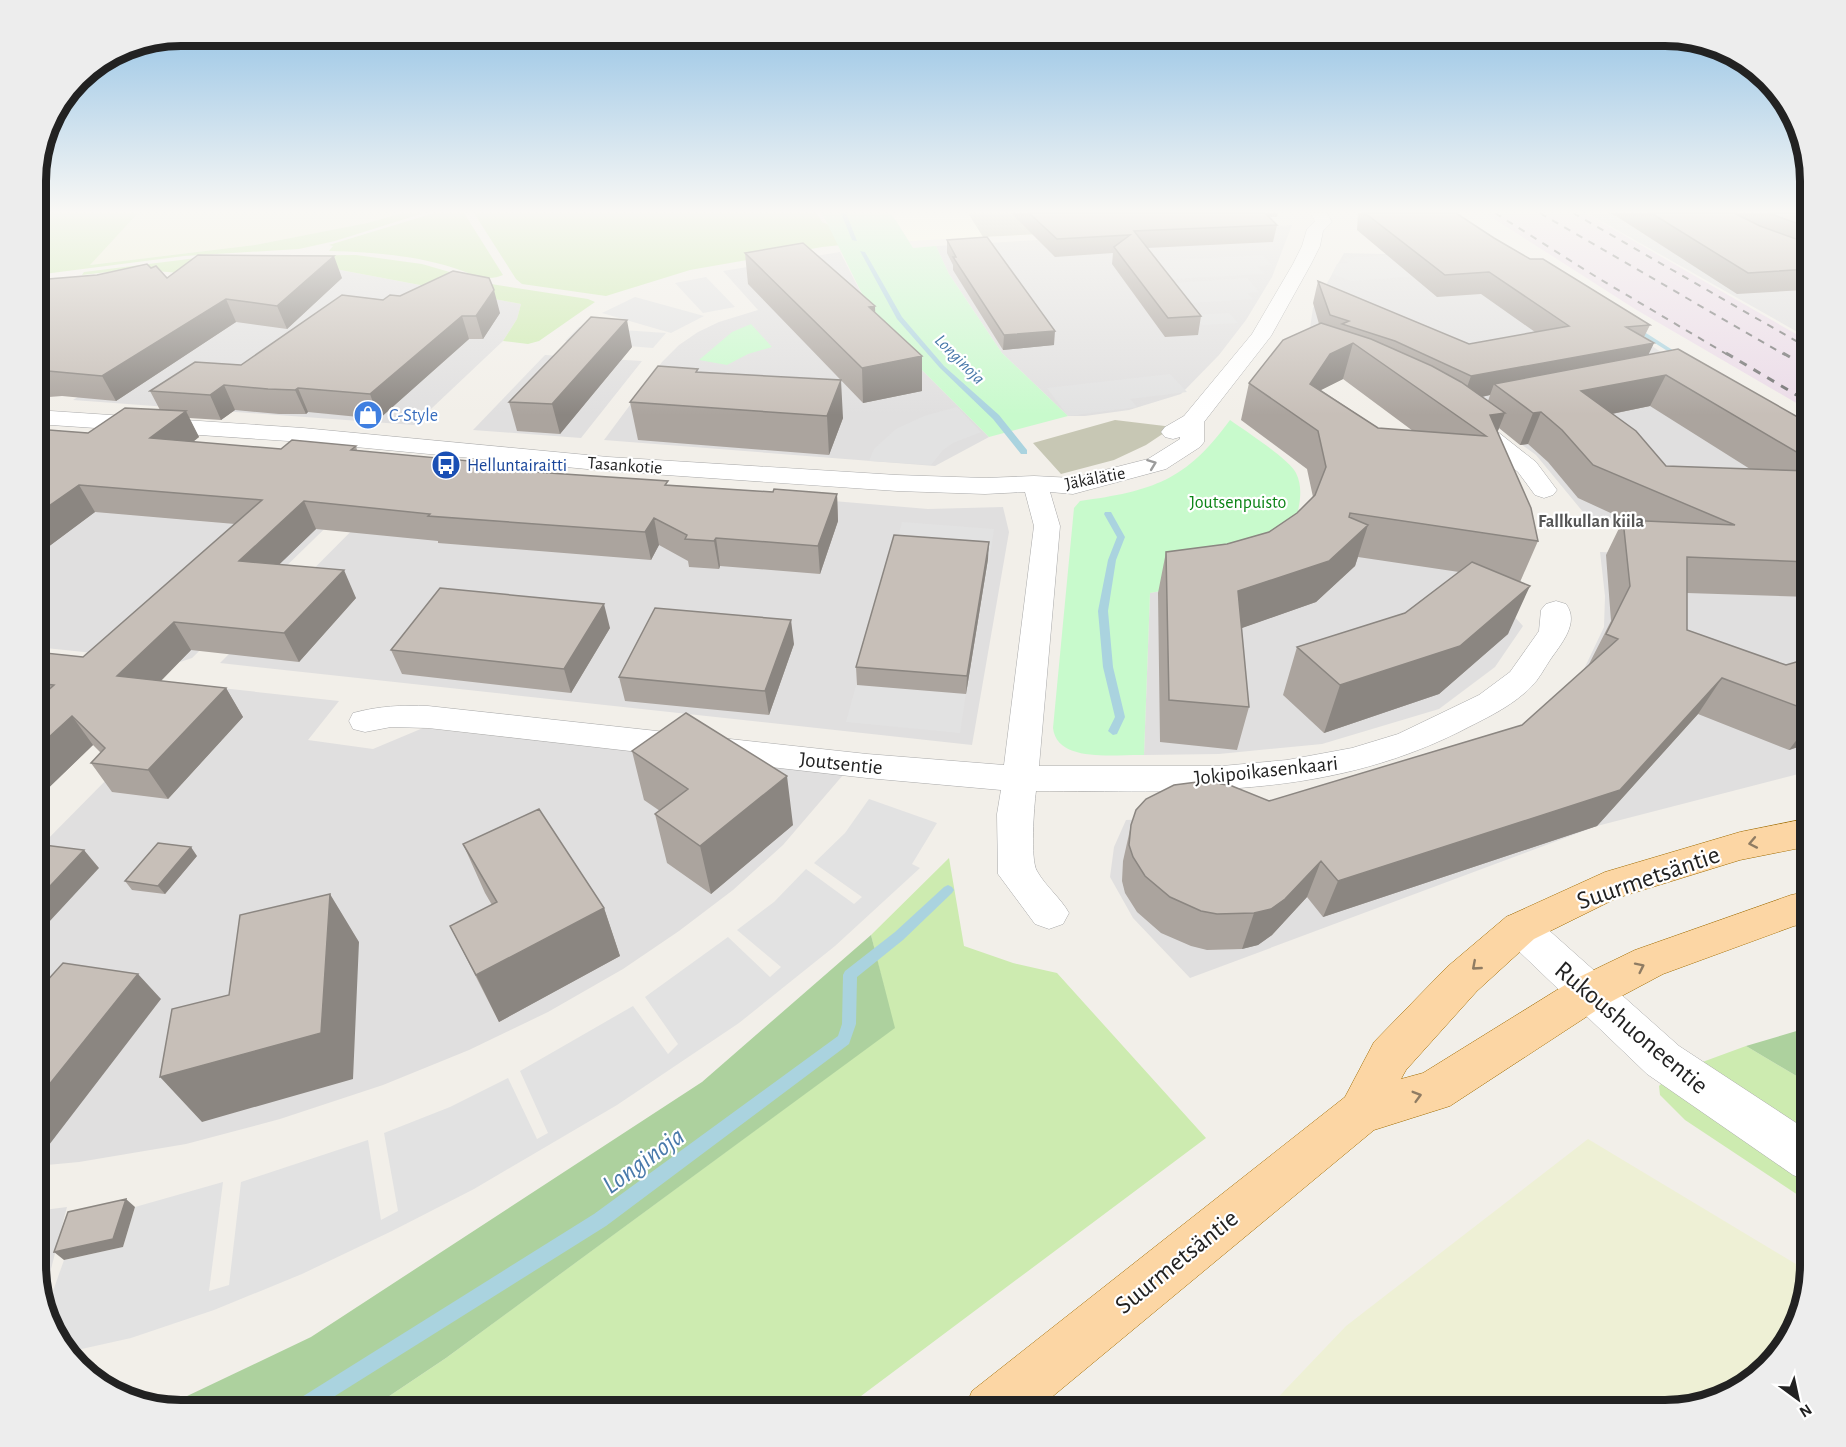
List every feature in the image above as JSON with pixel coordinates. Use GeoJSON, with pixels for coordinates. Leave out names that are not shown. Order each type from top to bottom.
{"type":"FeatureCollection","features":[{"type":"Feature","properties":{"kind":"main road","name":"Suurmetsäntie"},"geometry":{"type":"LineString","coordinates":[[1361,1112],[1390,1056],[1461,979],[1520,928],[1605,886],[1740,846],[1800,834]]}},
{"type":"Feature","properties":{"kind":"main road","name":"Suurmetsäntie"},"geometry":{"type":"LineString","coordinates":[[1006,1400],[1361,1112],[1434,1091],[1588,993],[1649,962],[1800,909]]}},
{"type":"Feature","properties":{"kind":"street","name":"Jäkälätie"},"geometry":{"type":"LineString","coordinates":[[1034,484],[1073,486],[1157,464],[1192,442],[1192,421],[1261,336],[1293,281]]}},
{"type":"Feature","properties":{"kind":"street"},"geometry":{"type":"LineString","coordinates":[[1261,336],[1286,341]]}},
{"type":"Feature","properties":{"kind":"street"},"geometry":{"type":"LineString","coordinates":[[1462,408],[1527,467],[1544,490]]}},
{"type":"Feature","properties":{"kind":"street","name":"Tasankotie"},"geometry":{"type":"LineString","coordinates":[[47,418],[303,435],[542,458],[760,474],[986,486],[1034,484]]}},
{"type":"Feature","properties":{"kind":"street"},"geometry":{"type":"LineString","coordinates":[[1034,484],[1041,500],[1047,526],[1015,814],[1017,874],[1049,913]]}},
{"type":"Feature","properties":{"kind":"street","name":"Jokipoikasenkaari"},"geometry":{"type":"LineString","coordinates":[[1020,779],[1222,778],[1287,772],[1354,760],[1410,742],[1490,703],[1521,679],[1548,641],[1554,632],[1556,610]]}},
{"type":"Feature","properties":{"kind":"street","name":"Joutsentie"},"geometry":{"type":"LineString","coordinates":[[365,721],[391,716],[428,717],[867,766],[1020,779]]}},
{"type":"Feature","properties":{"kind":"street","name":"Rukoushuoneentie"},"geometry":{"type":"LineString","coordinates":[[1520,928],[1663,1060],[1693,1083],[1800,1153]]}},
{"type":"Feature","properties":{"kind":"shaded area"},"geometry":{"type":"Polygon","coordinates":[[[285,281],[396,281],[521,304],[517,319],[503,341],[414,425],[73,400],[152,352],[285,281]]]}},
{"type":"Feature","properties":{"kind":"shaded area"},"geometry":{"type":"Polygon","coordinates":[[[709,281],[735,307],[703,313],[675,283],[709,281]]]}},
{"type":"Feature","properties":{"kind":"shaded area"},"geometry":{"type":"Polygon","coordinates":[[[732,281],[855,281],[871,312],[888,336],[989,437],[935,466],[604,440],[662,362],[679,345],[719,322],[758,310],[732,281]]]}},
{"type":"Feature","properties":{"kind":"shaded area"},"geometry":{"type":"Polygon","coordinates":[[[953,281],[1270,281],[1246,320],[1219,355],[1181,394],[1129,410],[1068,416],[1002,353],[953,281]]]}},
{"type":"Feature","properties":{"kind":"shaded area"},"geometry":{"type":"Polygon","coordinates":[[[1249,281],[1259,292],[1247,293],[1253,299],[1190,303],[1174,283],[1249,281]]]}},
{"type":"Feature","properties":{"kind":"shaded area"},"geometry":{"type":"Polygon","coordinates":[[[1328,281],[1551,281],[1800,442],[1800,528],[1593,524],[1536,455],[1453,395],[1309,335],[1313,308],[1328,281]]]}},
{"type":"Feature","properties":{"kind":"shaded area"},"geometry":{"type":"Polygon","coordinates":[[[1591,281],[1703,281],[1800,336],[1800,405],[1591,281]]]}},
{"type":"Feature","properties":{"kind":"shaded area"},"geometry":{"type":"Polygon","coordinates":[[[1707,281],[1800,281],[1800,333],[1707,281]]]}},
{"type":"Feature","properties":{"kind":"shaded area"},"geometry":{"type":"Polygon","coordinates":[[[635,297],[704,316],[671,333],[602,313],[635,297]]]}},
{"type":"Feature","properties":{"kind":"shaded area"},"geometry":{"type":"Polygon","coordinates":[[[1229,313],[1238,323],[1202,325],[1194,315],[1229,313]]]}},
{"type":"Feature","properties":{"kind":"shaded area"},"geometry":{"type":"Polygon","coordinates":[[[579,327],[666,333],[653,348],[565,341],[579,327]]]}},
{"type":"Feature","properties":{"kind":"shaded area"},"geometry":{"type":"Polygon","coordinates":[[[545,355],[642,361],[581,438],[473,430],[545,355]]]}},
{"type":"Feature","properties":{"kind":"shaded area"},"geometry":{"type":"Polygon","coordinates":[[[1170,374],[1187,392],[1130,399],[1137,407],[1068,416],[1047,388],[1170,374]]]}},
{"type":"Feature","properties":{"kind":"shaded area"},"geometry":{"type":"Polygon","coordinates":[[[957,407],[981,432],[953,443],[943,450],[931,465],[869,461],[874,449],[896,429],[924,416],[957,407]]]}},
{"type":"Feature","properties":{"kind":"shaded area"},"geometry":{"type":"Polygon","coordinates":[[[1115,420],[1173,427],[1146,445],[1114,460],[1061,474],[1033,443],[1115,420]]]}},
{"type":"Feature","properties":{"kind":"shaded area"},"geometry":{"type":"Polygon","coordinates":[[[47,435],[392,463],[192,658],[180,662],[47,648],[47,435]]]}},
{"type":"Feature","properties":{"kind":"shaded area"},"geometry":{"type":"Polygon","coordinates":[[[416,466],[928,509],[1003,507],[1009,532],[972,745],[220,663],[416,466]]]}},
{"type":"Feature","properties":{"kind":"shaded area"},"geometry":{"type":"Polygon","coordinates":[[[1299,509],[1531,544],[1533,551],[1520,582],[1501,602],[1523,626],[1495,667],[1439,709],[1322,744],[1219,754],[1144,755],[1150,593],[1204,583],[1291,537],[1299,509]]]}},
{"type":"Feature","properties":{"kind":"shaded area"},"geometry":{"type":"Polygon","coordinates":[[[902,522],[994,529],[987,575],[890,568],[902,522]]]}},
{"type":"Feature","properties":{"kind":"shaded area"},"geometry":{"type":"Polygon","coordinates":[[[1600,552],[1800,560],[1800,774],[1597,826],[1190,978],[1133,918],[1110,877],[1114,847],[1126,820],[1220,816],[1546,719],[1576,686],[1604,627],[1605,596],[1600,552]]]}},
{"type":"Feature","properties":{"kind":"shaded area"},"geometry":{"type":"Polygon","coordinates":[[[862,664],[969,673],[960,733],[846,722],[862,664]]]}},
{"type":"Feature","properties":{"kind":"shaded area"},"geometry":{"type":"Polygon","coordinates":[[[212,687],[339,701],[308,740],[373,749],[423,728],[843,775],[783,845],[733,890],[679,931],[623,969],[548,1012],[469,1050],[383,1085],[280,1119],[186,1144],[79,1162],[47,1165],[47,840],[192,693],[212,687]]]}},
{"type":"Feature","properties":{"kind":"shaded area"},"geometry":{"type":"Polygon","coordinates":[[[869,799],[937,823],[912,864],[920,868],[835,946],[739,1023],[617,1105],[474,1189],[302,1274],[214,1310],[131,1338],[76,1350],[74,1348],[60,1325],[51,1298],[64,1260],[123,1247],[135,1207],[223,1182],[209,1291],[229,1285],[241,1182],[368,1140],[381,1220],[398,1211],[384,1133],[450,1107],[508,1078],[537,1139],[548,1133],[520,1071],[633,1006],[668,1054],[678,1044],[645,997],[728,937],[770,977],[781,967],[737,930],[774,902],[806,869],[854,904],[862,897],[814,863],[845,833],[869,799]]]}},
{"type":"Feature","properties":{"kind":"shaded area"},"geometry":{"type":"Polygon","coordinates":[[[1588,1139],[1800,1266],[1792,1309],[1786,1325],[1772,1348],[1747,1373],[1724,1387],[1691,1398],[1664,1400],[1275,1400],[1346,1326],[1588,1139]]]}},
{"type":"Feature","properties":{"kind":"shaded area"},"geometry":{"type":"Polygon","coordinates":[[[67,1207],[48,1281],[47,1274],[47,1210],[67,1207]]]}},
{"type":"Feature","properties":{"kind":"green space"},"geometry":{"type":"Polygon","coordinates":[[[396,281],[479,281],[595,302],[539,341],[528,344],[503,341],[517,319],[521,304],[396,281]]]}},
{"type":"Feature","properties":{"kind":"green space"},"geometry":{"type":"Polygon","coordinates":[[[518,281],[656,281],[606,296],[522,284],[518,281]]]}},
{"type":"Feature","properties":{"kind":"green space"},"geometry":{"type":"Polygon","coordinates":[[[855,281],[953,281],[1002,353],[1068,416],[989,437],[888,336],[871,312],[855,281]]]}},
{"type":"Feature","properties":{"kind":"green space"},"geometry":{"type":"Polygon","coordinates":[[[751,324],[772,347],[748,354],[727,365],[699,360],[732,332],[751,324]]]}},
{"type":"Feature","properties":{"kind":"green space","name":"Joutsenpuisto"},"geometry":{"type":"Polygon","coordinates":[[[1230,420],[1276,453],[1296,473],[1300,497],[1291,537],[1204,583],[1150,593],[1144,755],[1090,755],[1065,747],[1057,739],[1053,728],[1074,508],[1080,501],[1128,493],[1166,480],[1198,457],[1230,420]]]}},
{"type":"Feature","properties":{"kind":"green space"},"geometry":{"type":"Polygon","coordinates":[[[949,858],[964,946],[1013,963],[1057,973],[1206,1138],[856,1400],[383,1400],[446,1358],[894,1028],[871,935],[949,858]]]}},
{"type":"Feature","properties":{"kind":"green space"},"geometry":{"type":"Polygon","coordinates":[[[871,935],[895,1028],[446,1358],[383,1400],[179,1400],[311,1337],[702,1082],[871,935]]]}},
{"type":"Feature","properties":{"kind":"green space"},"geometry":{"type":"Polygon","coordinates":[[[1800,1030],[1800,1078],[1746,1046],[1800,1030]]]}},
{"type":"Feature","properties":{"kind":"green space"},"geometry":{"type":"Polygon","coordinates":[[[1746,1046],[1800,1078],[1800,1133],[1697,1064],[1746,1046]]]}},
{"type":"Feature","properties":{"kind":"green space"},"geometry":{"type":"Polygon","coordinates":[[[1667,1078],[1800,1170],[1800,1196],[1685,1120],[1660,1095],[1659,1086],[1667,1078]]]}},
{"type":"Feature","properties":{"kind":"building"},"geometry":{"type":"Polygon","coordinates":[[[47,281],[306,281],[277,306],[226,299],[102,376],[48,371],[47,281]]]}},
{"type":"Feature","properties":{"kind":"building"},"geometry":{"type":"Polygon","coordinates":[[[433,281],[490,281],[494,290],[476,316],[462,316],[370,394],[224,385],[210,395],[150,391],[195,362],[241,365],[342,295],[383,300],[390,295],[400,296],[433,281]]]}},
{"type":"Feature","properties":{"kind":"building"},"geometry":{"type":"Polygon","coordinates":[[[773,281],[846,281],[875,306],[869,307],[922,356],[862,368],[773,281]]]}},
{"type":"Feature","properties":{"kind":"building"},"geometry":{"type":"Polygon","coordinates":[[[968,281],[1018,281],[1055,331],[1004,335],[968,281]]]}},
{"type":"Feature","properties":{"kind":"building"},"geometry":{"type":"Polygon","coordinates":[[[1139,281],[1173,281],[1201,316],[1168,318],[1139,281]]]}},
{"type":"Feature","properties":{"kind":"building"},"geometry":{"type":"Polygon","coordinates":[[[1318,281],[1469,344],[1569,326],[1502,281],[1578,281],[1650,325],[1626,327],[1654,343],[1471,376],[1395,341],[1342,324],[1349,321],[1330,315],[1318,281]]]}},
{"type":"Feature","properties":{"kind":"building"},"geometry":{"type":"Polygon","coordinates":[[[591,317],[627,320],[552,404],[509,402],[591,317]]]}},
{"type":"Feature","properties":{"kind":"building"},"geometry":{"type":"Polygon","coordinates":[[[1321,323],[1371,339],[1432,366],[1461,382],[1505,413],[1490,415],[1531,508],[1538,541],[1350,513],[1349,517],[1368,525],[1329,561],[1238,591],[1249,707],[1169,700],[1166,552],[1227,544],[1269,532],[1297,513],[1315,495],[1326,467],[1318,431],[1249,383],[1283,340],[1321,323]],[[1353,343],[1330,354],[1310,384],[1378,428],[1486,436],[1353,343]]]}},
{"type":"Feature","properties":{"kind":"building"},"geometry":{"type":"Polygon","coordinates":[[[1678,349],[1800,418],[1800,454],[1666,375],[1581,391],[1636,431],[1666,466],[1800,471],[1800,562],[1687,557],[1687,630],[1786,665],[1800,661],[1800,707],[1722,678],[1620,790],[1338,881],[1321,861],[1285,899],[1271,909],[1254,913],[1217,914],[1201,911],[1170,897],[1145,876],[1133,857],[1129,845],[1131,825],[1136,810],[1146,799],[1174,785],[1205,781],[1232,786],[1269,801],[1522,725],[1618,639],[1606,634],[1630,586],[1623,520],[1735,525],[1593,465],[1562,430],[1541,412],[1533,413],[1494,384],[1678,349]]]}},
{"type":"Feature","properties":{"kind":"building"},"geometry":{"type":"Polygon","coordinates":[[[658,366],[698,369],[696,372],[841,380],[827,416],[630,402],[658,366]]]}},
{"type":"Feature","properties":{"kind":"building"},"geometry":{"type":"Polygon","coordinates":[[[125,408],[186,411],[150,438],[281,449],[292,440],[356,446],[351,450],[481,462],[476,468],[668,481],[665,485],[837,494],[818,546],[716,538],[714,541],[685,539],[687,535],[654,518],[645,532],[428,516],[430,514],[304,501],[239,561],[344,570],[284,633],[174,622],[117,676],[226,688],[148,770],[91,763],[105,748],[72,716],[47,739],[47,691],[54,685],[47,684],[47,653],[83,657],[262,500],[79,485],[47,507],[47,430],[88,433],[125,408]]]}},
{"type":"Feature","properties":{"kind":"building"},"geometry":{"type":"Polygon","coordinates":[[[894,535],[989,542],[967,676],[856,667],[894,535]]]}},
{"type":"Feature","properties":{"kind":"building"},"geometry":{"type":"Polygon","coordinates":[[[1472,562],[1530,586],[1460,646],[1340,685],[1297,647],[1405,613],[1472,562]]]}},
{"type":"Feature","properties":{"kind":"building"},"geometry":{"type":"Polygon","coordinates":[[[440,588],[604,604],[564,669],[391,650],[440,588]]]}},
{"type":"Feature","properties":{"kind":"building"},"geometry":{"type":"Polygon","coordinates":[[[655,608],[791,620],[765,691],[619,677],[655,608]]]}},
{"type":"Feature","properties":{"kind":"building"},"geometry":{"type":"Polygon","coordinates":[[[686,713],[787,776],[700,846],[655,814],[688,789],[632,751],[686,713]]]}},
{"type":"Feature","properties":{"kind":"building"},"geometry":{"type":"Polygon","coordinates":[[[539,809],[604,908],[476,975],[450,926],[497,902],[463,844],[539,809]]]}},
{"type":"Feature","properties":{"kind":"building"},"geometry":{"type":"Polygon","coordinates":[[[158,843],[191,847],[158,886],[125,881],[158,843]]]}},
{"type":"Feature","properties":{"kind":"building"},"geometry":{"type":"Polygon","coordinates":[[[47,845],[84,850],[47,889],[47,845]]]}},
{"type":"Feature","properties":{"kind":"building"},"geometry":{"type":"Polygon","coordinates":[[[330,894],[321,1033],[160,1077],[172,1009],[229,995],[240,915],[330,894]]]}},
{"type":"Feature","properties":{"kind":"building"},"geometry":{"type":"Polygon","coordinates":[[[63,963],[138,974],[47,1087],[47,981],[63,963]]]}},
{"type":"Feature","properties":{"kind":"building"},"geometry":{"type":"Polygon","coordinates":[[[126,1199],[113,1239],[54,1252],[68,1212],[126,1199]]]}},
{"type":"Feature","properties":{"kind":"waterway","name":"Longinoja"},"geometry":{"type":"LineString","coordinates":[[878,281],[899,318],[942,367],[996,417],[1024,452]]}},
{"type":"Feature","properties":{"kind":"waterway"},"geometry":{"type":"LineString","coordinates":[[1633,327],[1679,356]]}},
{"type":"Feature","properties":{"kind":"waterway","name":"Longinoja"},"geometry":{"type":"LineString","coordinates":[[1108,514],[1121,537],[1112,560],[1103,611],[1108,667],[1120,717],[1113,731]]}},
{"type":"Feature","properties":{"kind":"waterway","name":"Longinoja"},"geometry":{"type":"LineString","coordinates":[[313,1400],[600,1220],[844,1040],[849,1024],[850,975],[899,936],[948,890]]}},
{"type":"Feature","properties":{"kind":"railway"},"geometry":{"type":"LineString","coordinates":[[1602,281],[1728,355]]}},
{"type":"Feature","properties":{"kind":"railway"},"geometry":{"type":"LineString","coordinates":[[1657,281],[1785,355]]}},
{"type":"Feature","properties":{"kind":"railway"},"geometry":{"type":"LineString","coordinates":[[1691,281],[1800,343]]}},
{"type":"Feature","properties":{"kind":"railway"},"geometry":{"type":"LineString","coordinates":[[1726,353],[1800,397]]}},
{"type":"Feature","properties":{"kind":"railway"},"geometry":{"type":"LineString","coordinates":[[1783,353],[1800,363]]}},
{"type":"Feature","properties":{"kind":"place","name":"C-Style"},"geometry":{"type":"Point","coordinates":[368,415]}},
{"type":"Feature","properties":{"kind":"place","name":"Helluntairaitti"},"geometry":{"type":"Point","coordinates":[446,465]}},
{"type":"Feature","properties":{"kind":"district","name":"Fallkullan kiila"},"geometry":{"type":"Point","coordinates":[1591,521]}}]}
